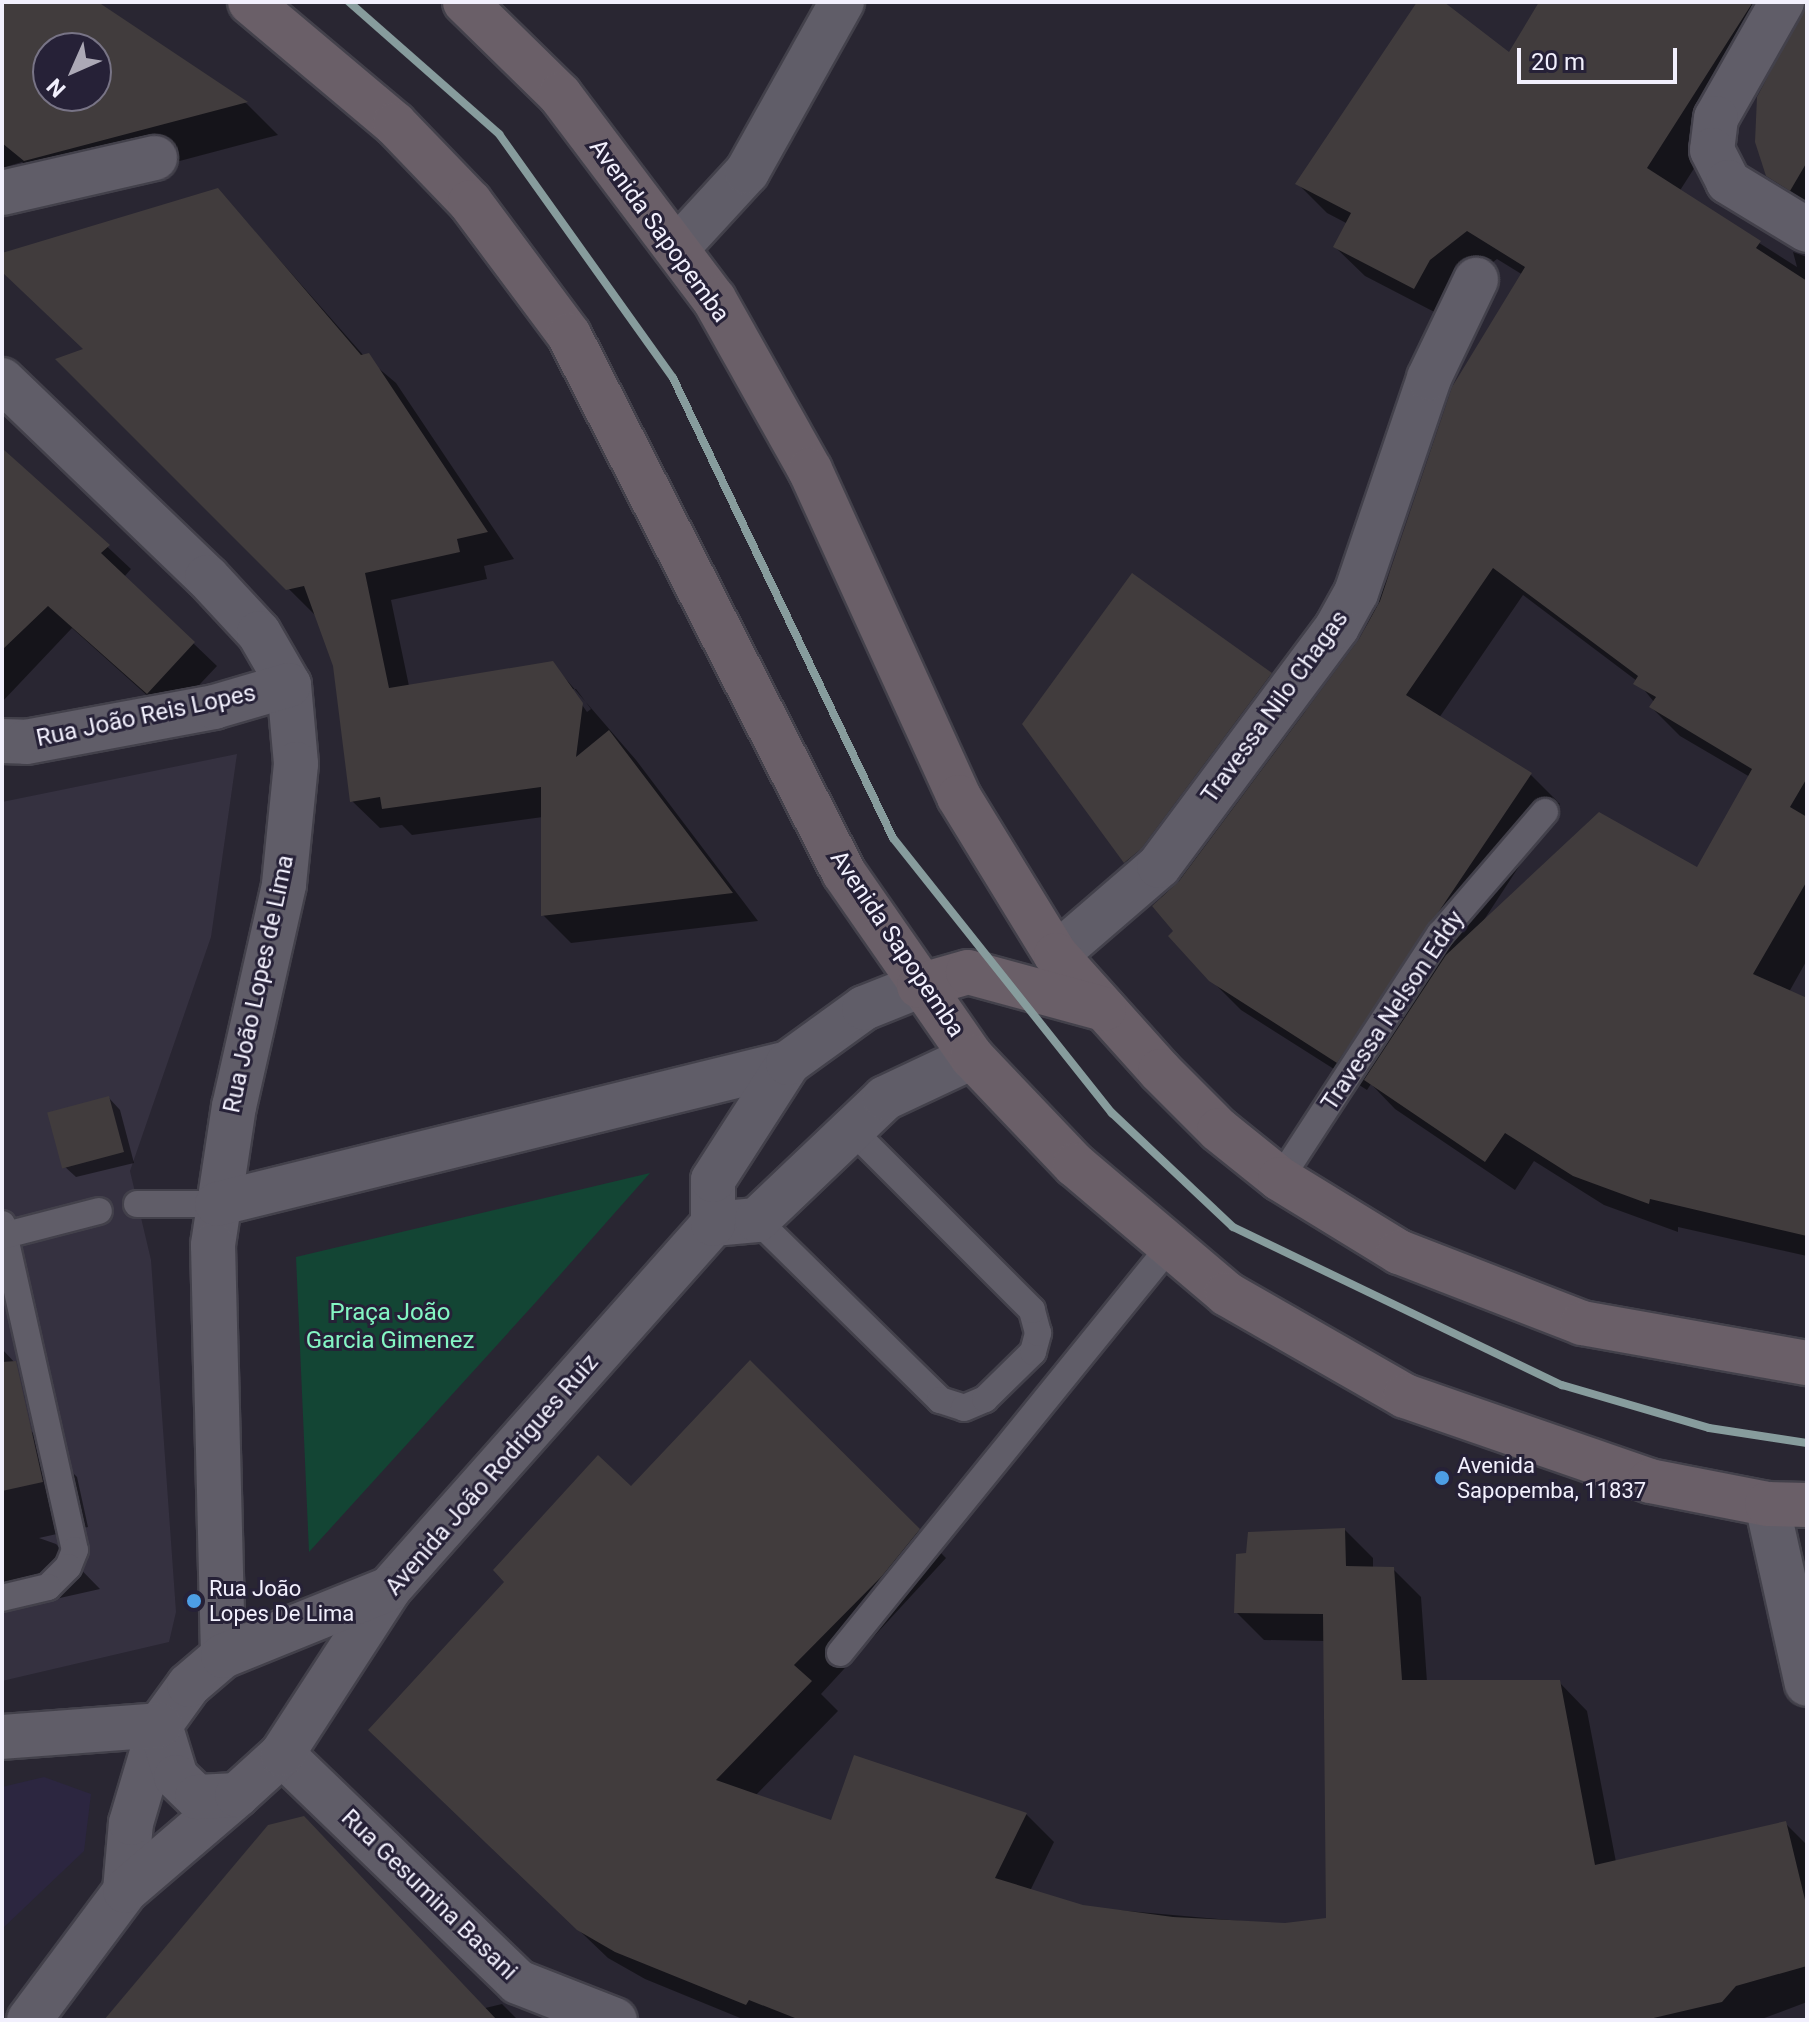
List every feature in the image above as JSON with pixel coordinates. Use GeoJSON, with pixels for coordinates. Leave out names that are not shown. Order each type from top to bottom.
{"type":"FeatureCollection","features":[{"type":"Feature","properties":{"kind":"main road","name":"Avenida Sapopemba"},"geometry":{"type":"LineString","coordinates":[[250,2],[395,124],[470,202],[569,335],[844,873],[919,986],[972,1057],[1075,1165],[1227,1294],[1405,1396],[1650,1481],[1787,1505]]}},
{"type":"Feature","properties":{"kind":"main road","name":"Avenida Sapopemba"},"geometry":{"type":"LineString","coordinates":[[465,2],[560,95],[678,247],[714,299],[810,470],[959,797],[1056,955],[1104,1009]]}},
{"type":"Feature","properties":{"kind":"main road"},"geometry":{"type":"LineString","coordinates":[[919,986],[968,972],[1104,1009],[1219,1130],[1280,1179],[1399,1252],[1582,1323],[1807,1363]]}},
{"type":"Feature","properties":{"kind":"street"},"geometry":{"type":"LineString","coordinates":[[678,247],[747,172],[842,2]]}},
{"type":"Feature","properties":{"kind":"street"},"geometry":{"type":"LineString","coordinates":[[1782,2],[1716,118],[1712,150],[1728,182],[1807,230]]}},
{"type":"Feature","properties":{"kind":"street"},"geometry":{"type":"LineString","coordinates":[[2,193],[155,158]]}},
{"type":"Feature","properties":{"kind":"street","name":"Travessa Nilo Chagas"},"geometry":{"type":"LineString","coordinates":[[1056,955],[1159,866],[1337,627],[1356,593],[1429,378],[1476,280]]}},
{"type":"Feature","properties":{"kind":"street","name":"Rua João Lopes de Lima"},"geometry":{"type":"LineString","coordinates":[[2,380],[207,577],[259,633],[289,685],[296,764],[284,885],[217,1204],[213,1261],[223,1656]]}},
{"type":"Feature","properties":{"kind":"street","name":"Rua João Reis Lopes"},"geometry":{"type":"LineString","coordinates":[[2,741],[26,742],[214,707],[289,685]]}},
{"type":"Feature","properties":{"kind":"street"},"geometry":{"type":"LineString","coordinates":[[919,986],[864,1008],[788,1063],[713,1180],[713,1224],[757,1220],[885,1098],[972,1057]]}},
{"type":"Feature","properties":{"kind":"street"},"geometry":{"type":"LineString","coordinates":[[217,1204],[788,1063]]}},
{"type":"Feature","properties":{"kind":"street","name":"Avenida João Rodrigues Ruiz"},"geometry":{"type":"LineString","coordinates":[[43,2014],[125,1891],[282,1754],[389,1589],[713,1224]]}},
{"type":"Feature","properties":{"kind":"street"},"geometry":{"type":"LineString","coordinates":[[1787,1505],[1807,1684]]}},
{"type":"Feature","properties":{"kind":"street"},"geometry":{"type":"LineString","coordinates":[[125,1891],[131,1823],[160,1725],[189,1685],[223,1656],[389,1589]]}},
{"type":"Feature","properties":{"kind":"street"},"geometry":{"type":"LineString","coordinates":[[2,1737],[160,1725]]}},
{"type":"Feature","properties":{"kind":"street"},"geometry":{"type":"LineString","coordinates":[[160,1725],[176,1777],[197,1797],[237,1795]]}},
{"type":"Feature","properties":{"kind":"street","name":"Rua Gesumina Basani"},"geometry":{"type":"LineString","coordinates":[[282,1754],[518,1982],[577,2011],[615,2020]]}},
{"type":"Feature","properties":{"kind":"lane","name":"Travessa Nelson Eddy"},"geometry":{"type":"LineString","coordinates":[[1280,1179],[1440,934],[1545,812]]}},
{"type":"Feature","properties":{"kind":"lane"},"geometry":{"type":"LineString","coordinates":[[757,1220],[940,1400],[964,1408],[985,1399],[1033,1352],[1038,1333],[1032,1310],[852,1130]]}},
{"type":"Feature","properties":{"kind":"lane"},"geometry":{"type":"LineString","coordinates":[[137,1204],[217,1204]]}},
{"type":"Feature","properties":{"kind":"lane"},"geometry":{"type":"LineString","coordinates":[[2,1598],[48,1587],[68,1567],[75,1550],[4,1232],[99,1211]]}},
{"type":"Feature","properties":{"kind":"lane"},"geometry":{"type":"LineString","coordinates":[[840,1653],[1170,1246]]}},
{"type":"Feature","properties":{"kind":"shaded area"},"geometry":{"type":"Polygon","coordinates":[[[237,754],[211,937],[130,1171],[151,1260],[176,1612],[169,1642],[2,1681],[2,802],[237,754]]]}},
{"type":"Feature","properties":{"kind":"shaded area"},"geometry":{"type":"Polygon","coordinates":[[[44,1777],[91,1794],[84,1851],[2,1929],[2,1787],[44,1777]]]}},
{"type":"Feature","properties":{"kind":"green space","name":"Praça João Garcia Gimenez"},"geometry":{"type":"Polygon","coordinates":[[[650,1173],[536,1302],[309,1552],[296,1257],[650,1173]]]}},
{"type":"Feature","properties":{"kind":"building"},"geometry":{"type":"Polygon","coordinates":[[[2,2],[98,2],[248,102],[24,161],[2,143],[2,2]]]}},
{"type":"Feature","properties":{"kind":"building"},"geometry":{"type":"Polygon","coordinates":[[[1417,2],[1444,2],[1509,52],[1539,2],[1753,2],[1647,168],[1761,241],[1756,248],[1807,281],[1807,778],[1790,807],[1807,817],[1807,881],[1753,974],[1807,998],[1807,1236],[1650,1199],[1649,1204],[1573,1176],[1505,1133],[1485,1162],[1364,1080],[1446,955],[1599,812],[1697,867],[1752,769],[1649,707],[1656,697],[1633,684],[1638,676],[1493,568],[1406,695],[1532,773],[1337,1063],[1209,981],[1168,936],[1173,931],[1152,906],[1179,881],[1359,639],[1380,601],[1452,387],[1525,267],[1467,231],[1430,260],[1414,289],[1333,247],[1351,213],[1295,184],[1417,2]]]}},
{"type":"Feature","properties":{"kind":"building"},"geometry":{"type":"Polygon","coordinates":[[[1807,2],[1807,162],[1790,191],[1766,176],[1755,142],[1757,97],[1807,2]]]}},
{"type":"Feature","properties":{"kind":"building"},"geometry":{"type":"Polygon","coordinates":[[[218,188],[361,355],[369,353],[488,532],[457,539],[460,552],[365,573],[389,688],[553,661],[583,703],[576,757],[609,730],[733,893],[541,916],[541,787],[382,809],[380,797],[350,802],[333,666],[304,586],[286,590],[55,359],[83,349],[2,272],[2,253],[218,188]]]}},
{"type":"Feature","properties":{"kind":"building"},"geometry":{"type":"Polygon","coordinates":[[[2,448],[110,545],[101,553],[195,642],[147,694],[48,606],[2,650],[2,448]]]}},
{"type":"Feature","properties":{"kind":"building"},"geometry":{"type":"Polygon","coordinates":[[[1132,573],[1272,673],[1141,849],[1124,863],[1022,724],[1132,573]]]}},
{"type":"Feature","properties":{"kind":"building"},"geometry":{"type":"Polygon","coordinates":[[[109,1096],[124,1152],[62,1169],[47,1113],[109,1096]]]}},
{"type":"Feature","properties":{"kind":"building"},"geometry":{"type":"Polygon","coordinates":[[[750,1360],[920,1529],[882,1576],[794,1665],[812,1681],[716,1780],[831,1820],[854,1755],[1027,1813],[995,1878],[1083,1905],[1173,1917],[1285,1923],[1326,1918],[1323,1614],[1234,1613],[1236,1554],[1246,1553],[1248,1532],[1345,1528],[1346,1566],[1394,1567],[1402,1680],[1560,1680],[1595,1865],[1786,1821],[1807,1908],[1807,1966],[1736,1986],[1722,2002],[1645,2020],[800,2020],[749,2000],[746,2005],[615,1952],[577,1930],[368,1730],[504,1582],[493,1570],[598,1455],[631,1486],[750,1360]]]}},
{"type":"Feature","properties":{"kind":"building"},"geometry":{"type":"Polygon","coordinates":[[[16,1361],[43,1482],[2,1491],[2,1362],[16,1361]]]}},
{"type":"Feature","properties":{"kind":"building"},"geometry":{"type":"Polygon","coordinates":[[[304,1816],[497,2020],[104,2020],[268,1825],[304,1816]]]}},
{"type":"Feature","properties":{"kind":"transit line"},"geometry":{"type":"LineString","coordinates":[[349,2],[499,134],[673,378],[893,838],[1112,1113],[1233,1227],[1562,1385],[1709,1428],[1807,1443]]}},
{"type":"Feature","properties":{"kind":"place","name":"Avenida Sapopemba, 11837"},"geometry":{"type":"Point","coordinates":[1442,1478]}},
{"type":"Feature","properties":{"kind":"place","name":"Rua João Lopes De Lima"},"geometry":{"type":"Point","coordinates":[194,1601]}}]}
